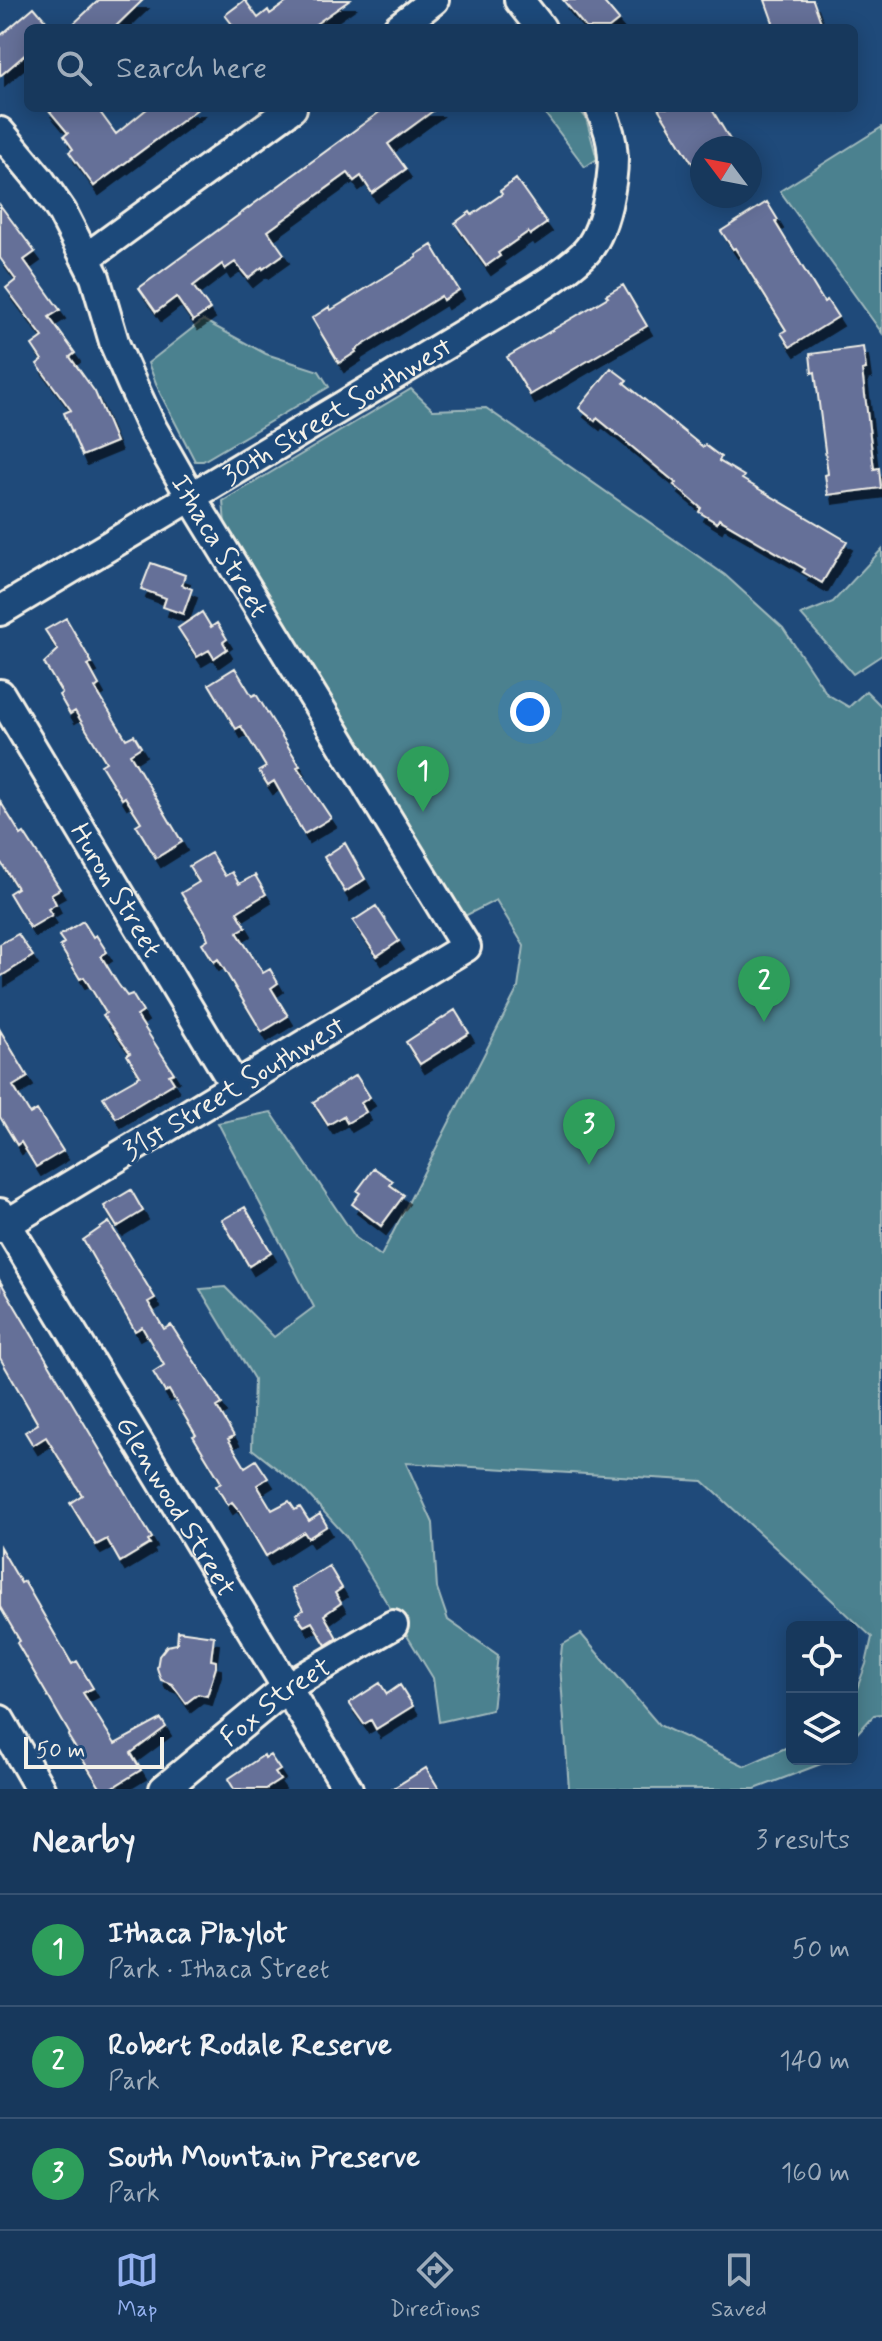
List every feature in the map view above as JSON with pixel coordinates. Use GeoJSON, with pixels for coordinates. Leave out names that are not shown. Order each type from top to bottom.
{"type":"FeatureCollection","features":[{"type":"Feature","properties":{"kind":"street"},"geometry":{"type":"LineString","coordinates":[[403,24],[434,0]]}},
{"type":"Feature","properties":{"kind":"street"},"geometry":{"type":"LineString","coordinates":[[519,0],[538,24]]}},
{"type":"Feature","properties":{"kind":"street"},"geometry":{"type":"LineString","coordinates":[[86,258],[287,112]]}},
{"type":"Feature","properties":{"kind":"street","name":"30th Street Southwest"},"geometry":{"type":"LineString","coordinates":[[0,611],[520,300],[557,277],[586,253],[605,216],[613,183],[615,163],[610,133],[602,112]]}},
{"type":"Feature","properties":{"kind":"street","name":"Ithaca Street"},"geometry":{"type":"LineString","coordinates":[[0,132],[62,212],[95,277],[115,345],[132,384],[152,428],[190,495],[466,947]]}},
{"type":"Feature","properties":{"kind":"street","name":"Huron Street"},"geometry":{"type":"LineString","coordinates":[[0,694],[235,1086]]}},
{"type":"Feature","properties":{"kind":"street","name":"31st Street Southwest"},"geometry":{"type":"LineString","coordinates":[[2,1221],[466,947]]}},
{"type":"Feature","properties":{"kind":"street","name":"Glenwood Street"},"geometry":{"type":"LineString","coordinates":[[2,1221],[348,1789]]}},
{"type":"Feature","properties":{"kind":"street","name":"Fox Street"},"geometry":{"type":"LineString","coordinates":[[164,1789],[287,1687],[393,1625]]}},
{"type":"Feature","properties":{"kind":"street"},"geometry":{"type":"LineString","coordinates":[[0,1720],[40,1789]]}},
{"type":"Feature","properties":{"kind":"green space"},"geometry":{"type":"Polygon","coordinates":[[[544,112],[581,112],[586,118],[597,159],[585,167],[544,112]]]}},
{"type":"Feature","properties":{"kind":"green space"},"geometry":{"type":"Polygon","coordinates":[[[882,127],[882,333],[780,191],[882,127]]]}},
{"type":"Feature","properties":{"kind":"green space"},"geometry":{"type":"Polygon","coordinates":[[[203,320],[266,354],[319,371],[329,387],[203,461],[195,461],[148,363],[203,320]]]}},
{"type":"Feature","properties":{"kind":"green space"},"geometry":{"type":"Polygon","coordinates":[[[411,389],[433,410],[486,408],[725,575],[783,628],[827,694],[849,707],[866,691],[882,707],[882,1714],[874,1715],[858,1732],[858,1686],[872,1637],[703,1481],[406,1463],[433,1523],[437,1588],[448,1620],[498,1655],[492,1710],[439,1722],[433,1678],[346,1536],[304,1490],[252,1449],[254,1379],[200,1289],[225,1287],[274,1337],[314,1307],[218,1123],[271,1112],[356,1238],[381,1256],[518,988],[524,946],[496,900],[461,918],[225,524],[223,501],[411,389]]]}},
{"type":"Feature","properties":{"kind":"green space"},"geometry":{"type":"Polygon","coordinates":[[[882,549],[882,655],[853,674],[801,615],[833,602],[882,549]]]}},
{"type":"Feature","properties":{"kind":"green space"},"geometry":{"type":"Polygon","coordinates":[[[581,1634],[659,1725],[745,1766],[786,1748],[786,1765],[818,1765],[755,1789],[569,1789],[560,1665],[562,1645],[581,1634]]]}},
{"type":"Feature","properties":{"kind":"building"},"geometry":{"type":"Polygon","coordinates":[[[99,0],[143,0],[118,24],[73,24],[99,0]]]}},
{"type":"Feature","properties":{"kind":"building"},"geometry":{"type":"Polygon","coordinates":[[[245,0],[258,18],[290,0],[350,0],[316,24],[232,24],[225,15],[245,0]]]}},
{"type":"Feature","properties":{"kind":"building"},"geometry":{"type":"Polygon","coordinates":[[[563,0],[602,0],[619,20],[614,24],[583,24],[563,0]]]}},
{"type":"Feature","properties":{"kind":"building"},"geometry":{"type":"Polygon","coordinates":[[[765,0],[813,0],[822,24],[774,24],[765,0]]]}},
{"type":"Feature","properties":{"kind":"building"},"geometry":{"type":"Polygon","coordinates":[[[34,7],[49,24],[24,24],[24,55],[0,76],[0,36],[34,7]]]}},
{"type":"Feature","properties":{"kind":"building"},"geometry":{"type":"Polygon","coordinates":[[[50,112],[100,112],[116,134],[143,112],[194,112],[94,186],[69,152],[73,149],[64,136],[68,133],[50,112]]]}},
{"type":"Feature","properties":{"kind":"building"},"geometry":{"type":"Polygon","coordinates":[[[380,112],[432,112],[388,144],[406,169],[372,193],[361,176],[354,181],[348,173],[268,231],[284,254],[248,278],[235,262],[225,269],[222,264],[193,286],[210,309],[193,321],[176,297],[156,312],[139,288],[380,112]]]}},
{"type":"Feature","properties":{"kind":"building"},"geometry":{"type":"Polygon","coordinates":[[[660,112],[713,112],[728,136],[690,136],[690,160],[660,112]]]}},
{"type":"Feature","properties":{"kind":"building"},"geometry":{"type":"Polygon","coordinates":[[[516,179],[547,223],[498,253],[500,256],[486,266],[455,223],[502,194],[500,191],[516,179]]]}},
{"type":"Feature","properties":{"kind":"building"},"geometry":{"type":"Polygon","coordinates":[[[767,202],[778,220],[775,222],[824,302],[827,300],[838,317],[790,347],[781,333],[786,330],[721,231],[762,208],[767,202]]]}},
{"type":"Feature","properties":{"kind":"building"},"geometry":{"type":"Polygon","coordinates":[[[0,205],[35,252],[24,260],[60,310],[49,317],[75,353],[70,357],[95,392],[116,442],[82,456],[64,413],[71,410],[37,364],[42,360],[32,345],[43,337],[6,288],[16,280],[0,258],[0,205]]]}},
{"type":"Feature","properties":{"kind":"building"},"geometry":{"type":"Polygon","coordinates":[[[432,245],[459,290],[443,300],[441,296],[339,363],[312,318],[329,307],[331,310],[432,245]]]}},
{"type":"Feature","properties":{"kind":"building"},"geometry":{"type":"Polygon","coordinates":[[[623,285],[647,326],[530,395],[507,357],[623,285]]]}},
{"type":"Feature","properties":{"kind":"building"},"geometry":{"type":"Polygon","coordinates":[[[863,347],[866,369],[862,370],[874,469],[879,468],[881,488],[828,495],[815,372],[812,373],[810,354],[863,347]]]}},
{"type":"Feature","properties":{"kind":"building"},"geometry":{"type":"Polygon","coordinates":[[[611,368],[627,380],[624,383],[703,447],[705,445],[721,457],[719,461],[744,476],[742,479],[847,541],[822,583],[803,572],[805,569],[719,519],[717,523],[699,512],[701,508],[674,485],[676,483],[597,418],[595,421],[579,408],[611,368]]]}},
{"type":"Feature","properties":{"kind":"building"},"geometry":{"type":"Polygon","coordinates":[[[151,563],[185,575],[182,585],[192,589],[183,614],[163,607],[166,598],[141,589],[151,563]]]}},
{"type":"Feature","properties":{"kind":"building"},"geometry":{"type":"Polygon","coordinates":[[[202,612],[211,627],[217,623],[227,639],[223,642],[227,649],[214,658],[209,650],[197,657],[178,628],[202,612]]]}},
{"type":"Feature","properties":{"kind":"building"},"geometry":{"type":"Polygon","coordinates":[[[66,618],[92,663],[88,665],[99,685],[95,688],[126,739],[134,735],[141,747],[130,754],[182,842],[156,858],[136,825],[141,822],[101,765],[106,762],[75,711],[70,714],[59,695],[62,693],[44,663],[58,650],[45,630],[66,618]]]}},
{"type":"Feature","properties":{"kind":"building"},"geometry":{"type":"Polygon","coordinates":[[[235,668],[252,696],[256,694],[300,766],[297,767],[331,818],[304,834],[274,781],[268,785],[259,771],[266,767],[241,726],[236,729],[209,684],[235,668]]]}},
{"type":"Feature","properties":{"kind":"building"},"geometry":{"type":"Polygon","coordinates":[[[0,801],[60,889],[51,894],[56,904],[48,909],[52,915],[30,928],[9,893],[17,888],[0,861],[0,801]]]}},
{"type":"Feature","properties":{"kind":"building"},"geometry":{"type":"Polygon","coordinates":[[[345,843],[365,879],[345,892],[324,857],[345,843]]]}},
{"type":"Feature","properties":{"kind":"building"},"geometry":{"type":"Polygon","coordinates":[[[211,853],[225,876],[232,872],[239,884],[255,875],[266,894],[237,912],[246,927],[237,932],[263,973],[270,969],[278,983],[271,988],[288,1016],[262,1032],[218,959],[214,962],[202,943],[208,939],[205,931],[181,893],[199,882],[189,866],[211,853]]]}},
{"type":"Feature","properties":{"kind":"building"},"geometry":{"type":"Polygon","coordinates":[[[376,906],[399,941],[377,956],[353,921],[376,906]]]}},
{"type":"Feature","properties":{"kind":"building"},"geometry":{"type":"Polygon","coordinates":[[[83,921],[107,952],[101,956],[118,984],[127,996],[132,994],[143,1012],[137,1016],[174,1073],[169,1075],[174,1083],[116,1118],[103,1097],[140,1076],[127,1055],[130,1053],[103,1015],[106,1013],[84,977],[80,979],[60,946],[64,943],[59,936],[83,921]]]}},
{"type":"Feature","properties":{"kind":"building"},"geometry":{"type":"Polygon","coordinates":[[[18,934],[33,956],[0,977],[0,944],[18,934]]]}},
{"type":"Feature","properties":{"kind":"building"},"geometry":{"type":"Polygon","coordinates":[[[455,1010],[469,1033],[420,1064],[406,1042],[455,1010]]]}},
{"type":"Feature","properties":{"kind":"building"},"geometry":{"type":"Polygon","coordinates":[[[0,1030],[28,1077],[13,1086],[30,1114],[37,1110],[63,1151],[36,1167],[21,1142],[17,1145],[0,1117],[0,1030]]]}},
{"type":"Feature","properties":{"kind":"building"},"geometry":{"type":"Polygon","coordinates":[[[356,1075],[370,1097],[361,1103],[366,1112],[347,1123],[343,1116],[328,1125],[313,1102],[356,1075]]]}},
{"type":"Feature","properties":{"kind":"building"},"geometry":{"type":"Polygon","coordinates":[[[374,1168],[393,1181],[390,1185],[404,1195],[381,1226],[352,1204],[360,1193],[357,1191],[374,1168]]]}},
{"type":"Feature","properties":{"kind":"building"},"geometry":{"type":"Polygon","coordinates":[[[131,1190],[143,1211],[117,1227],[104,1206],[131,1190]]]}},
{"type":"Feature","properties":{"kind":"building"},"geometry":{"type":"Polygon","coordinates":[[[245,1207],[271,1252],[249,1266],[222,1220],[245,1207]]]}},
{"type":"Feature","properties":{"kind":"building"},"geometry":{"type":"Polygon","coordinates":[[[109,1222],[155,1298],[148,1302],[164,1329],[171,1325],[222,1404],[217,1407],[234,1436],[228,1439],[245,1467],[256,1460],[268,1478],[257,1485],[272,1510],[289,1501],[295,1510],[300,1507],[309,1521],[320,1514],[327,1526],[308,1538],[304,1532],[266,1556],[240,1512],[232,1502],[228,1505],[216,1486],[221,1482],[193,1436],[196,1435],[169,1390],[165,1392],[153,1372],[164,1365],[142,1327],[135,1331],[83,1240],[109,1222]]]}},
{"type":"Feature","properties":{"kind":"building"},"geometry":{"type":"Polygon","coordinates":[[[0,1281],[152,1538],[148,1541],[150,1544],[120,1562],[107,1539],[96,1545],[70,1503],[82,1495],[46,1437],[33,1445],[25,1432],[38,1424],[0,1358],[0,1281]]]}},
{"type":"Feature","properties":{"kind":"building"},"geometry":{"type":"Polygon","coordinates":[[[0,1547],[21,1583],[24,1581],[72,1664],[77,1661],[93,1688],[83,1693],[115,1744],[161,1719],[166,1727],[131,1753],[141,1770],[110,1789],[101,1789],[68,1736],[70,1734],[17,1643],[20,1641],[0,1607],[0,1547]]]}},
{"type":"Feature","properties":{"kind":"building"},"geometry":{"type":"Polygon","coordinates":[[[329,1566],[342,1588],[335,1593],[341,1603],[324,1615],[337,1638],[326,1645],[312,1622],[304,1626],[296,1614],[303,1610],[292,1589],[329,1566]]]}},
{"type":"Feature","properties":{"kind":"building"},"geometry":{"type":"Polygon","coordinates":[[[178,1631],[214,1636],[211,1660],[216,1661],[216,1667],[207,1696],[198,1694],[186,1703],[172,1684],[161,1680],[157,1668],[159,1656],[167,1646],[177,1644],[178,1631]]]}},
{"type":"Feature","properties":{"kind":"building"},"geometry":{"type":"Polygon","coordinates":[[[380,1683],[387,1694],[400,1685],[413,1706],[376,1729],[371,1720],[364,1724],[349,1703],[380,1683]]]}},
{"type":"Feature","properties":{"kind":"building"},"geometry":{"type":"Polygon","coordinates":[[[264,1755],[265,1758],[270,1755],[280,1770],[275,1773],[280,1780],[266,1789],[234,1789],[228,1779],[264,1755]]]}},
{"type":"Feature","properties":{"kind":"building"},"geometry":{"type":"Polygon","coordinates":[[[426,1768],[439,1789],[392,1789],[426,1768]]]}},
{"type":"Feature","properties":{"kind":"place","name":"Ithaca Playlot"},"geometry":{"type":"Point","coordinates":[423,812]}},
{"type":"Feature","properties":{"kind":"place","name":"Robert Rodale Reserve"},"geometry":{"type":"Point","coordinates":[764,1022]}},
{"type":"Feature","properties":{"kind":"place","name":"South Mountain Preserve"},"geometry":{"type":"Point","coordinates":[589,1165]}}]}
